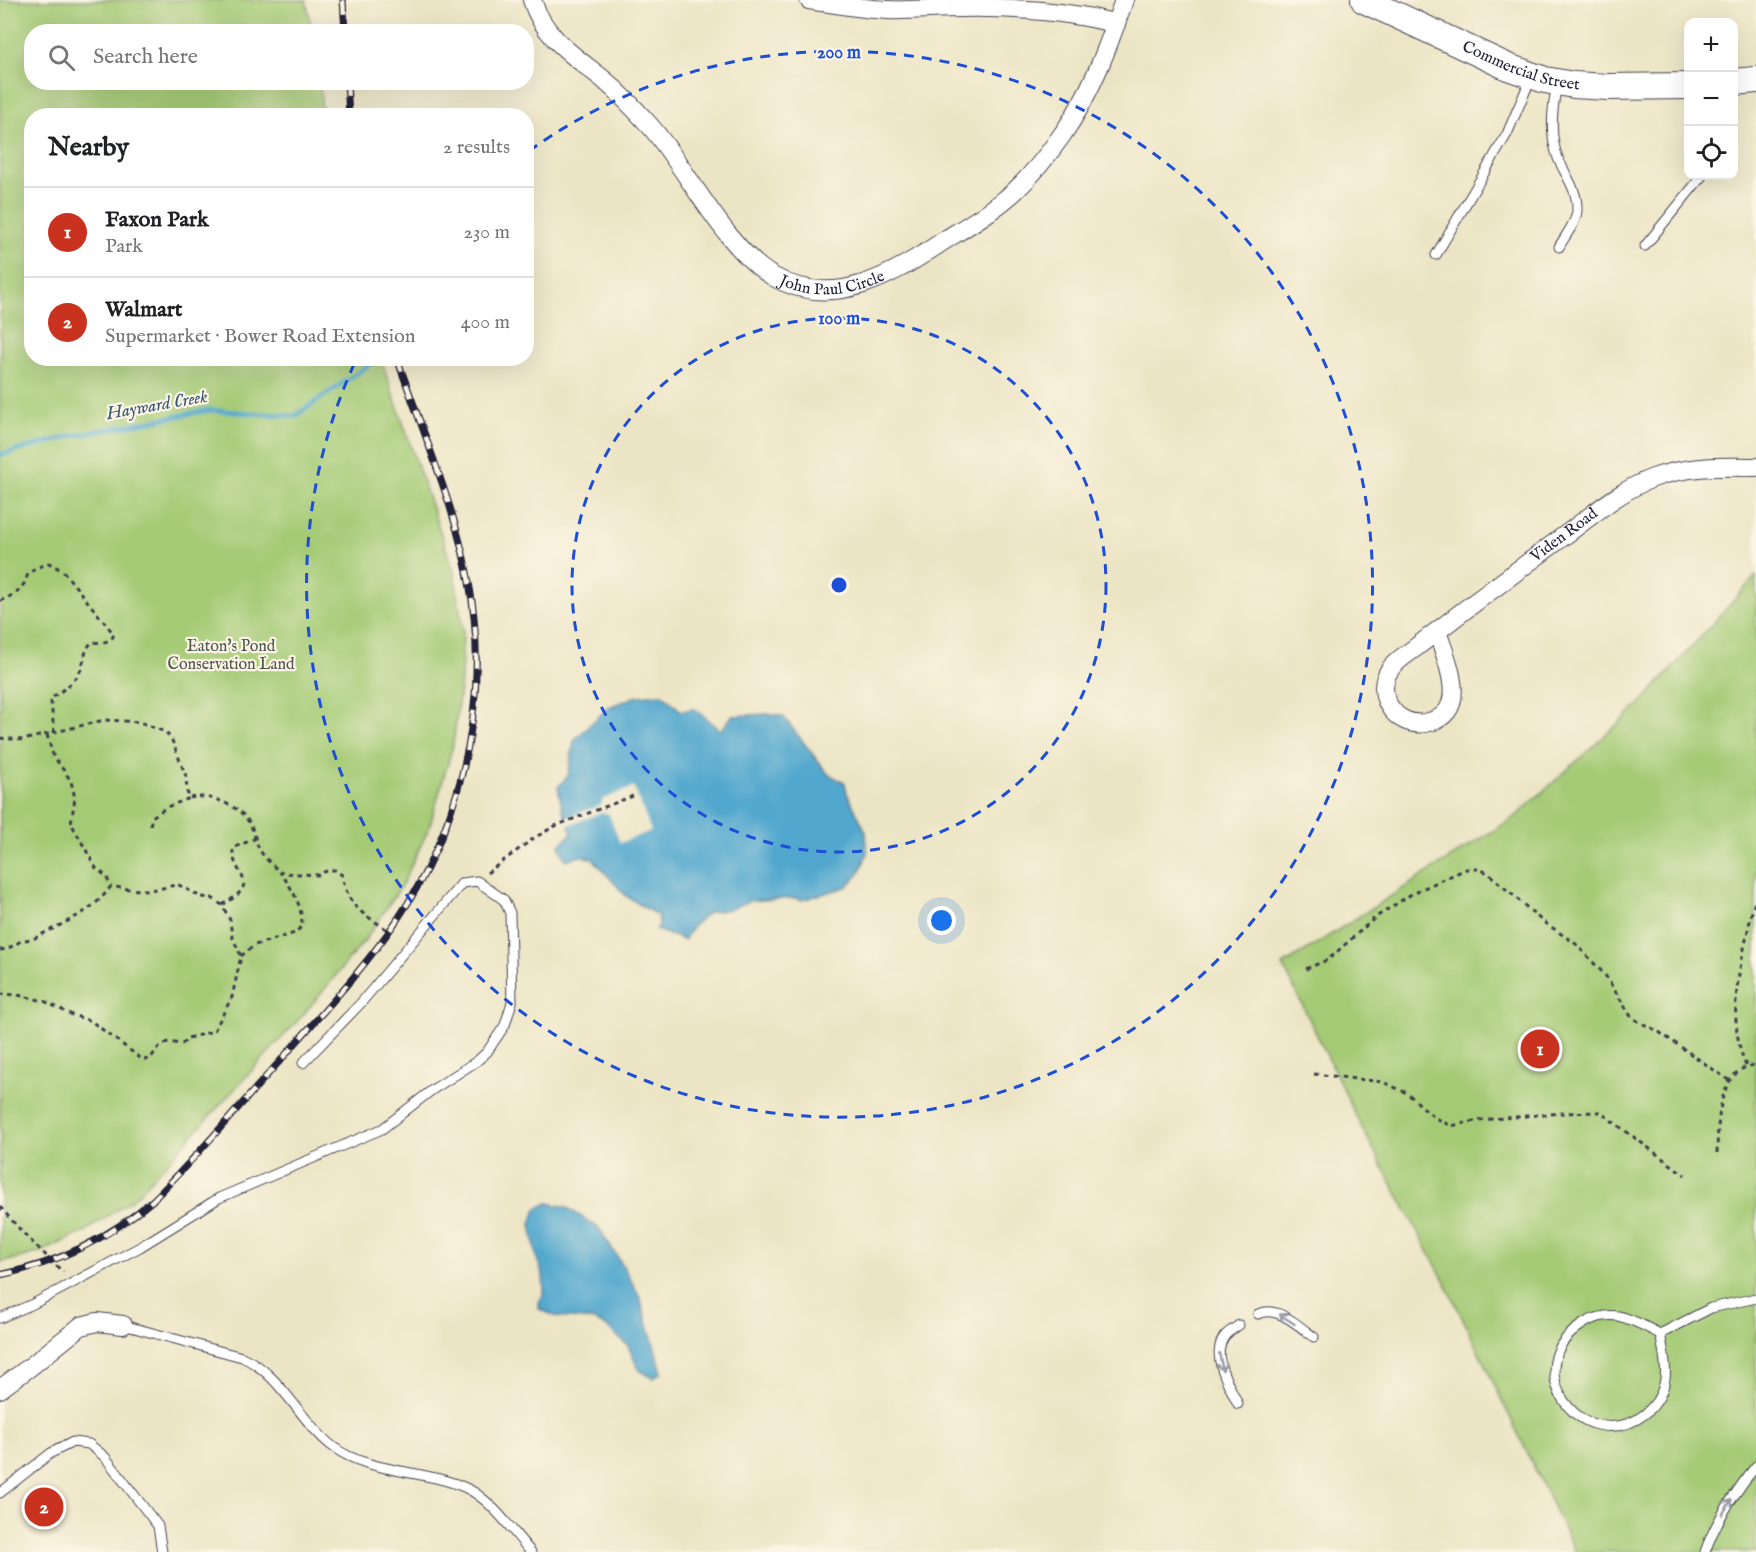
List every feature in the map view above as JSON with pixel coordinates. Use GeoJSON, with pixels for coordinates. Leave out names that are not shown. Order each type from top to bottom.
{"type":"FeatureCollection","features":[{"type":"Feature","properties":{"kind":"main road","name":"Commercial Street"},"geometry":{"type":"LineString","coordinates":[[1364,0],[1532,76],[1557,82],[1616,87],[1684,86]]}},
{"type":"Feature","properties":{"kind":"main road"},"geometry":{"type":"LineString","coordinates":[[1738,82],[1756,80]]}},
{"type":"Feature","properties":{"kind":"street","name":"John Paul Circle"},"geometry":{"type":"LineString","coordinates":[[532,0],[538,15],[552,37],[643,117],[730,235],[754,262],[780,280],[823,290],[858,286],[897,271],[992,210],[1015,191],[1033,172],[1074,116],[1091,85],[1124,0]]}},
{"type":"Feature","properties":{"kind":"street"},"geometry":{"type":"LineString","coordinates":[[809,0],[881,10],[1005,9],[1083,16],[1116,24]]}},
{"type":"Feature","properties":{"kind":"street","name":"Viden Road"},"geometry":{"type":"LineString","coordinates":[[1437,631],[1454,688],[1451,703],[1438,718],[1428,723],[1417,724],[1402,719],[1390,708],[1384,685],[1396,663],[1437,631],[1608,503],[1635,486],[1654,478],[1690,469],[1724,466],[1756,467]]}},
{"type":"Feature","properties":{"kind":"street"},"geometry":{"type":"LineString","coordinates":[[0,1389],[81,1326],[96,1322],[123,1325]]}},
{"type":"Feature","properties":{"kind":"lane"},"geometry":{"type":"LineString","coordinates":[[1436,255],[1507,134],[1532,76]]}},
{"type":"Feature","properties":{"kind":"lane"},"geometry":{"type":"LineString","coordinates":[[1557,82],[1553,112],[1554,143],[1558,157],[1572,185],[1578,208],[1559,247]]}},
{"type":"Feature","properties":{"kind":"lane"},"geometry":{"type":"LineString","coordinates":[[1645,246],[1699,180]]}},
{"type":"Feature","properties":{"kind":"lane"},"geometry":{"type":"LineString","coordinates":[[0,1318],[33,1304],[140,1247],[219,1198],[382,1129],[487,1052],[505,1025],[512,1002],[510,913],[504,900],[477,881],[462,883],[360,1004],[303,1063]]}},
{"type":"Feature","properties":{"kind":"lane"},"geometry":{"type":"LineString","coordinates":[[1660,1334],[1711,1308],[1756,1297]]}},
{"type":"Feature","properties":{"kind":"lane"},"geometry":{"type":"LineString","coordinates":[[1258,1314],[1273,1311],[1281,1314],[1314,1337]]}},
{"type":"Feature","properties":{"kind":"lane"},"geometry":{"type":"LineString","coordinates":[[1616,1316],[1636,1322],[1660,1334],[1665,1360],[1665,1383],[1656,1404],[1634,1422],[1610,1428],[1587,1422],[1570,1411],[1557,1390],[1554,1372],[1558,1351],[1569,1333],[1591,1319],[1616,1316]]}},
{"type":"Feature","properties":{"kind":"lane"},"geometry":{"type":"LineString","coordinates":[[123,1325],[242,1357],[257,1364],[268,1374],[316,1433],[334,1447],[352,1458],[468,1488],[488,1503],[531,1552]]}},
{"type":"Feature","properties":{"kind":"lane"},"geometry":{"type":"LineString","coordinates":[[1238,1404],[1223,1371],[1219,1347],[1225,1336],[1239,1325]]}},
{"type":"Feature","properties":{"kind":"lane"},"geometry":{"type":"LineString","coordinates":[[0,1493],[51,1453],[73,1442],[89,1444],[105,1457],[158,1526],[162,1552]]}},
{"type":"Feature","properties":{"kind":"lane"},"geometry":{"type":"LineString","coordinates":[[1705,1552],[1711,1533],[1726,1507],[1756,1466]]}},
{"type":"Feature","properties":{"kind":"path"},"geometry":{"type":"LineString","coordinates":[[0,601],[15,594],[24,584],[28,574],[50,563],[63,571],[113,633],[113,637],[109,640],[89,644],[85,651],[81,671],[68,688],[53,697],[51,702],[54,732]]}},
{"type":"Feature","properties":{"kind":"path"},"geometry":{"type":"LineString","coordinates":[[0,738],[23,740],[104,720],[140,722],[165,732],[171,738],[186,776],[187,792],[190,798]]}},
{"type":"Feature","properties":{"kind":"path"},"geometry":{"type":"LineString","coordinates":[[46,735],[53,755],[71,781],[75,806],[70,823],[96,868],[106,876],[111,886]]}},
{"type":"Feature","properties":{"kind":"path"},"geometry":{"type":"LineString","coordinates":[[477,881],[534,838],[555,826],[633,796]]}},
{"type":"Feature","properties":{"kind":"path"},"geometry":{"type":"LineString","coordinates":[[150,826],[152,817],[167,807],[196,797],[216,799],[239,812],[250,823],[260,851],[281,873],[299,900],[302,926],[295,933],[255,945],[241,956]]}},
{"type":"Feature","properties":{"kind":"path"},"geometry":{"type":"LineString","coordinates":[[222,905],[234,898],[243,888],[244,882],[233,854],[233,848],[256,838]]}},
{"type":"Feature","properties":{"kind":"path"},"geometry":{"type":"LineString","coordinates":[[1306,969],[1329,959],[1376,916],[1413,893],[1466,869],[1479,869],[1488,873],[1541,920],[1576,944],[1605,975],[1632,1018],[1659,1032],[1730,1081]]}},
{"type":"Feature","properties":{"kind":"path"},"geometry":{"type":"LineString","coordinates":[[281,873],[318,875],[328,870],[335,870],[342,875],[350,901],[357,910],[389,931]]}},
{"type":"Feature","properties":{"kind":"path"},"geometry":{"type":"LineString","coordinates":[[0,994],[18,995],[44,1001],[72,1015],[91,1021],[143,1059],[150,1059],[158,1048],[168,1042],[182,1044],[188,1038],[214,1031],[232,997],[241,956],[232,936],[230,920],[222,905],[212,898],[201,897],[177,884],[164,889],[145,891],[111,886]]}},
{"type":"Feature","properties":{"kind":"path"},"geometry":{"type":"LineString","coordinates":[[0,950],[64,924],[97,903],[111,886]]}},
{"type":"Feature","properties":{"kind":"path"},"geometry":{"type":"LineString","coordinates":[[1746,1066],[1740,1053],[1735,1024],[1736,983],[1756,899]]}},
{"type":"Feature","properties":{"kind":"path"},"geometry":{"type":"LineString","coordinates":[[1717,1153],[1719,1116],[1730,1081],[1746,1066],[1756,1065]]}},
{"type":"Feature","properties":{"kind":"path"},"geometry":{"type":"LineString","coordinates":[[1314,1074],[1383,1082],[1407,1093],[1434,1117],[1451,1126],[1480,1120],[1569,1112],[1600,1112],[1685,1175]]}},
{"type":"Feature","properties":{"kind":"path"},"geometry":{"type":"LineString","coordinates":[[0,1207],[72,1282]]}},
{"type":"Feature","properties":{"kind":"green space","name":"Eaton's Pond Conservation Land"},"geometry":{"type":"Polygon","coordinates":[[[0,0],[306,0],[311,24],[24,24],[24,90],[320,90],[322,108],[24,108],[24,366],[383,366],[454,572],[463,631],[461,681],[453,745],[429,828],[402,885],[365,940],[303,1015],[135,1197],[86,1231],[41,1252],[0,1263],[0,0]]]}},
{"type":"Feature","properties":{"kind":"green space"},"geometry":{"type":"Polygon","coordinates":[[[1756,576],[1756,1552],[1575,1552],[1446,1284],[1364,1132],[1283,965],[1515,817],[1640,704],[1756,576]]]}},
{"type":"Feature","properties":{"kind":"water"},"geometry":{"type":"Polygon","coordinates":[[[663,694],[681,711],[695,709],[721,730],[732,716],[767,714],[783,716],[828,774],[845,783],[847,793],[866,832],[867,854],[859,874],[846,887],[802,900],[795,898],[749,901],[731,909],[709,912],[693,926],[684,940],[656,930],[659,926],[658,916],[626,896],[593,859],[582,856],[566,860],[559,846],[572,833],[562,808],[558,787],[568,776],[574,740],[609,707],[637,696],[663,694]]]}},
{"type":"Feature","properties":{"kind":"water"},"geometry":{"type":"Polygon","coordinates":[[[548,1203],[566,1207],[599,1228],[623,1266],[639,1295],[662,1372],[653,1378],[639,1370],[628,1346],[608,1328],[594,1320],[558,1317],[539,1309],[539,1302],[544,1293],[543,1275],[537,1259],[531,1224],[536,1209],[548,1203]]]}},
{"type":"Feature","properties":{"kind":"pier"},"geometry":{"type":"Polygon","coordinates":[[[634,787],[651,831],[620,843],[609,814],[603,812],[566,826],[563,819],[601,805],[603,799],[634,787]]]}},
{"type":"Feature","properties":{"kind":"waterway","name":"Hayward Creek"},"geometry":{"type":"LineString","coordinates":[[0,455],[72,436],[209,410],[295,416],[367,366]]}},
{"type":"Feature","properties":{"kind":"railway"},"geometry":{"type":"LineString","coordinates":[[343,0],[344,24]]}},
{"type":"Feature","properties":{"kind":"railway"},"geometry":{"type":"LineString","coordinates":[[347,90],[349,108]]}},
{"type":"Feature","properties":{"kind":"railway"},"geometry":{"type":"LineString","coordinates":[[0,1275],[42,1264],[82,1248],[136,1214],[153,1200],[218,1131],[370,957],[418,886],[435,851],[462,775],[470,736],[475,696],[474,617],[469,584],[453,518],[400,366]]}},
{"type":"Feature","properties":{"kind":"place","name":"Faxon Park"},"geometry":{"type":"Point","coordinates":[1540,1049]}},
{"type":"Feature","properties":{"kind":"place","name":"Walmart"},"geometry":{"type":"Point","coordinates":[44,1507]}}]}
